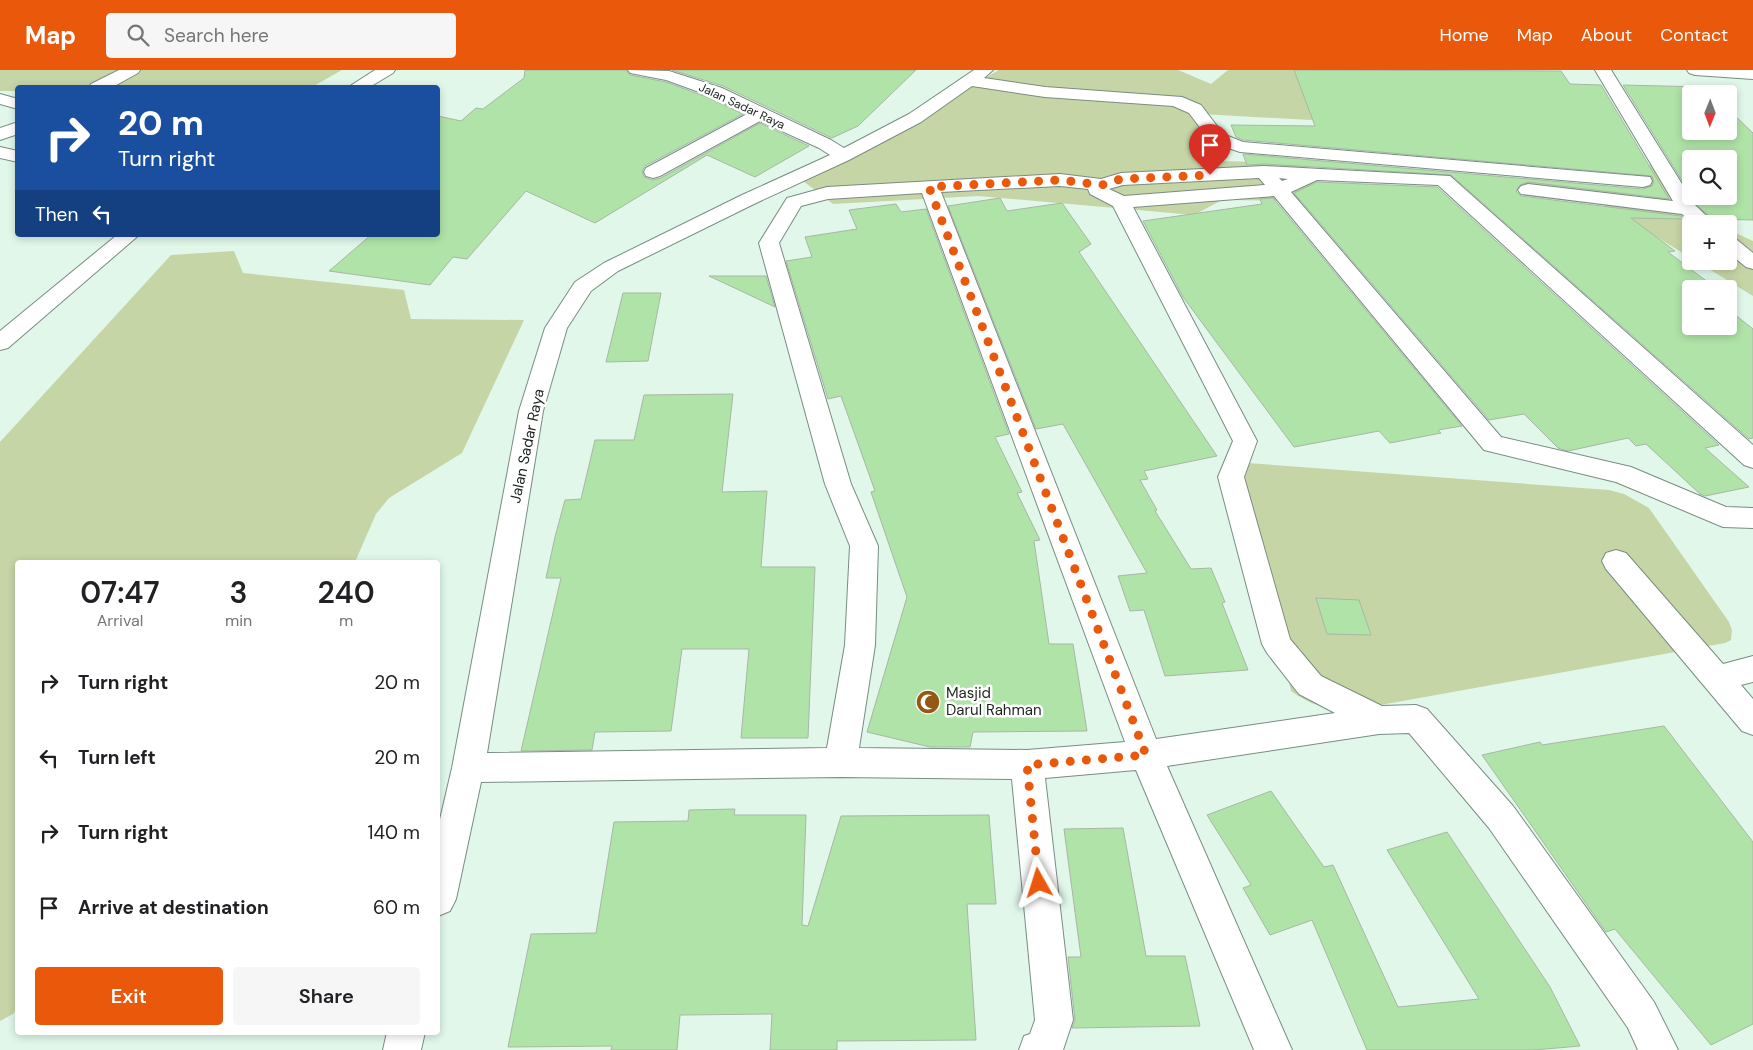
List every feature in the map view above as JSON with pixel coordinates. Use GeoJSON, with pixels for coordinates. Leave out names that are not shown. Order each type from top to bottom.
{"type":"FeatureCollection","features":[{"type":"Feature","properties":{"kind":"street"},"geometry":{"type":"LineString","coordinates":[[103,85],[132,70]]}},
{"type":"Feature","properties":{"kind":"street"},"geometry":{"type":"LineString","coordinates":[[360,85],[387,70]]}},
{"type":"Feature","properties":{"kind":"street","name":"Jalan Sadar Raya"},"geometry":{"type":"LineString","coordinates":[[636,70],[694,83],[716,92],[825,144],[843,156]]}},
{"type":"Feature","properties":{"kind":"street"},"geometry":{"type":"LineString","coordinates":[[1603,70],[1682,200]]}},
{"type":"Feature","properties":{"kind":"street"},"geometry":{"type":"LineString","coordinates":[[1694,70],[1753,74]]}},
{"type":"Feature","properties":{"kind":"street"},"geometry":{"type":"LineString","coordinates":[[977,75],[1045,92],[1176,101],[1195,110],[1217,138],[1240,148],[1643,181]]}},
{"type":"Feature","properties":{"kind":"street","name":"Jalan Sadar Raya"},"geometry":{"type":"LineString","coordinates":[[440,890],[468,768],[531,411],[556,328],[583,287],[611,268],[749,199],[843,156],[915,118],[977,75]]}},
{"type":"Feature","properties":{"kind":"street"},"geometry":{"type":"LineString","coordinates":[[0,99],[15,103]]}},
{"type":"Feature","properties":{"kind":"street"},"geometry":{"type":"LineString","coordinates":[[653,172],[760,114]]}},
{"type":"Feature","properties":{"kind":"street"},"geometry":{"type":"LineString","coordinates":[[0,135],[15,128]]}},
{"type":"Feature","properties":{"kind":"street"},"geometry":{"type":"LineString","coordinates":[[0,152],[15,156]]}},
{"type":"Feature","properties":{"kind":"street"},"geometry":{"type":"LineString","coordinates":[[749,199],[794,202],[827,193],[1060,180],[1102,185],[1121,179],[1264,172],[1443,180],[1688,209],[1695,215]]}},
{"type":"Feature","properties":{"kind":"street"},"geometry":{"type":"LineString","coordinates":[[1264,172],[1493,444],[1622,474],[1723,517],[1753,518]]}},
{"type":"Feature","properties":{"kind":"street"},"geometry":{"type":"LineString","coordinates":[[1102,185],[1097,190],[1121,202],[1278,190],[1313,175]]}},
{"type":"Feature","properties":{"kind":"street"},"geometry":{"type":"LineString","coordinates":[[1443,180],[1753,460]]}},
{"type":"Feature","properties":{"kind":"street"},"geometry":{"type":"LineString","coordinates":[[929,187],[1146,755],[1273,1050]]}},
{"type":"Feature","properties":{"kind":"street"},"geometry":{"type":"LineString","coordinates":[[794,202],[769,242],[838,484],[864,546],[860,645],[841,762]]}},
{"type":"Feature","properties":{"kind":"street"},"geometry":{"type":"LineString","coordinates":[[1121,202],[1245,441],[1231,477],[1277,644],[1310,685],[1379,720]]}},
{"type":"Feature","properties":{"kind":"street"},"geometry":{"type":"LineString","coordinates":[[0,343],[127,237]]}},
{"type":"Feature","properties":{"kind":"street"},"geometry":{"type":"LineString","coordinates":[[1737,250],[1753,263]]}},
{"type":"Feature","properties":{"kind":"street"},"geometry":{"type":"LineString","coordinates":[[1616,561],[1753,721]]}},
{"type":"Feature","properties":{"kind":"street"},"geometry":{"type":"LineString","coordinates":[[1716,679],[1753,669]]}},
{"type":"Feature","properties":{"kind":"street"},"geometry":{"type":"LineString","coordinates":[[468,768],[841,762],[1027,765],[1146,755],[1379,720],[1416,719],[1501,817],[1641,1015],[1659,1050]]}},
{"type":"Feature","properties":{"kind":"street"},"geometry":{"type":"LineString","coordinates":[[1027,765],[1054,1020],[1045,1047],[1038,1050]]}},
{"type":"Feature","properties":{"kind":"street"},"geometry":{"type":"LineString","coordinates":[[402,1050],[405,1035]]}},
{"type":"Feature","properties":{"kind":"green space"},"geometry":{"type":"Polygon","coordinates":[[[0,70],[342,70],[316,85],[15,85],[15,91],[0,91],[0,70]]]}},
{"type":"Feature","properties":{"kind":"green space"},"geometry":{"type":"Polygon","coordinates":[[[999,70],[1178,70],[1211,84],[1228,70],[1301,70],[1332,78],[1492,130],[1201,114],[1217,161],[1304,163],[1320,201],[1222,200],[1194,215],[978,196],[833,204],[803,181],[999,70]]]}},
{"type":"Feature","properties":{"kind":"green space"},"geometry":{"type":"Polygon","coordinates":[[[1651,164],[1682,196],[1682,205],[1691,205],[1700,215],[1682,215],[1682,253],[1596,200],[1455,183],[1467,174],[1563,182],[1648,198],[1634,171],[1651,164]]]}},
{"type":"Feature","properties":{"kind":"green space"},"geometry":{"type":"Polygon","coordinates":[[[1737,234],[1753,241],[1753,296],[1737,286],[1737,280],[1727,280],[1711,270],[1737,270],[1737,234]]]}},
{"type":"Feature","properties":{"kind":"green space"},"geometry":{"type":"Polygon","coordinates":[[[234,251],[243,273],[404,290],[411,319],[524,320],[462,453],[389,498],[376,514],[356,560],[15,560],[15,1012],[0,1021],[0,442],[171,255],[234,251]]]}},
{"type":"Feature","properties":{"kind":"green space"},"geometry":{"type":"Polygon","coordinates":[[[1248,463],[1609,490],[1624,494],[1649,508],[1729,622],[1732,630],[1731,640],[1725,643],[1364,708],[1334,709],[1317,705],[1291,691],[1240,476],[1248,463]]]}},
{"type":"Feature","properties":{"kind":"building"},"geometry":{"type":"Polygon","coordinates":[[[525,70],[626,70],[630,75],[666,82],[709,98],[743,114],[645,166],[642,171],[644,177],[652,180],[661,178],[760,123],[809,146],[755,177],[707,155],[595,223],[526,191],[467,259],[453,257],[430,285],[329,271],[369,237],[440,237],[440,116],[461,121],[476,108],[483,109],[524,78],[525,70]]]}},
{"type":"Feature","properties":{"kind":"building"},"geometry":{"type":"Polygon","coordinates":[[[672,70],[916,70],[858,126],[832,138],[723,86],[672,70]]]}},
{"type":"Feature","properties":{"kind":"building"},"geometry":{"type":"Polygon","coordinates":[[[1294,70],[1561,71],[1570,84],[1601,85],[1669,199],[1528,182],[1520,185],[1516,191],[1521,196],[1682,217],[1682,219],[1631,218],[1675,251],[1668,252],[1682,263],[1682,270],[1692,270],[1705,280],[1682,280],[1682,335],[1737,335],[1737,316],[1753,329],[1753,438],[1749,439],[1451,175],[1264,164],[1247,165],[1243,154],[1643,189],[1652,186],[1654,182],[1652,176],[1243,140],[1236,137],[1231,125],[1315,126],[1294,70]]]}},
{"type":"Feature","properties":{"kind":"building"},"geometry":{"type":"Polygon","coordinates":[[[1623,85],[1682,86],[1682,140],[1738,140],[1738,119],[1753,133],[1753,220],[1737,220],[1737,215],[1708,215],[1696,205],[1737,205],[1737,150],[1682,150],[1682,180],[1623,85]]]}},
{"type":"Feature","properties":{"kind":"building"},"geometry":{"type":"Polygon","coordinates":[[[1317,182],[1437,187],[1719,445],[1705,448],[1749,487],[1705,496],[1700,494],[1646,444],[1636,446],[1628,438],[1568,451],[1558,448],[1524,414],[1489,420],[1294,193],[1317,182]]]}},
{"type":"Feature","properties":{"kind":"building"},"geometry":{"type":"Polygon","coordinates":[[[1000,198],[1007,211],[1062,203],[1091,244],[1079,252],[1217,456],[1144,471],[1148,479],[1140,480],[1157,510],[1155,511],[1191,569],[1211,568],[1225,602],[1222,603],[1248,670],[1165,676],[1144,610],[1130,611],[1118,576],[1147,573],[1063,424],[1036,429],[948,206],[1000,198]]]}},
{"type":"Feature","properties":{"kind":"building"},"geometry":{"type":"Polygon","coordinates":[[[1273,198],[1462,426],[1438,430],[1441,433],[1390,443],[1379,431],[1294,447],[1183,297],[1143,221],[1262,204],[1260,199],[1273,198]]]}},
{"type":"Feature","properties":{"kind":"building"},"geometry":{"type":"Polygon","coordinates":[[[896,204],[901,212],[926,209],[1009,434],[995,437],[1022,492],[1017,493],[1040,540],[1034,541],[1049,644],[1073,644],[1087,731],[973,732],[970,747],[930,747],[867,732],[907,597],[871,492],[875,491],[841,396],[828,399],[786,261],[812,257],[805,237],[857,229],[849,210],[896,204]]]}},
{"type":"Feature","properties":{"kind":"building"},"geometry":{"type":"Polygon","coordinates":[[[709,276],[766,276],[775,307],[709,276]]]}},
{"type":"Feature","properties":{"kind":"building"},"geometry":{"type":"Polygon","coordinates":[[[623,293],[661,293],[648,361],[606,362],[623,293]]]}},
{"type":"Feature","properties":{"kind":"building"},"geometry":{"type":"Polygon","coordinates":[[[733,394],[722,492],[767,491],[761,567],[815,567],[808,738],[741,738],[749,649],[682,649],[671,731],[595,732],[592,750],[521,751],[561,578],[546,578],[555,537],[565,500],[581,499],[595,440],[634,440],[644,395],[733,394]]]}},
{"type":"Feature","properties":{"kind":"building"},"geometry":{"type":"Polygon","coordinates":[[[1316,598],[1359,600],[1371,635],[1327,634],[1316,598]]]}},
{"type":"Feature","properties":{"kind":"building"},"geometry":{"type":"Polygon","coordinates":[[[1664,726],[1753,842],[1753,1024],[1711,1045],[1615,929],[1606,932],[1482,755],[1540,742],[1542,745],[1664,726]]]}},
{"type":"Feature","properties":{"kind":"building"},"geometry":{"type":"Polygon","coordinates":[[[1271,791],[1324,867],[1333,865],[1398,1007],[1479,999],[1387,850],[1447,832],[1550,987],[1580,1046],[1534,1050],[1367,1050],[1312,920],[1270,935],[1243,888],[1251,885],[1207,815],[1271,791]]]}},
{"type":"Feature","properties":{"kind":"building"},"geometry":{"type":"Polygon","coordinates":[[[735,809],[734,815],[806,815],[802,925],[808,926],[841,816],[989,815],[996,904],[967,904],[976,1040],[837,1041],[837,1050],[770,1050],[772,1014],[680,1015],[677,1050],[611,1050],[612,1046],[508,1047],[531,934],[596,933],[614,822],[688,821],[689,810],[735,809]]]}},
{"type":"Feature","properties":{"kind":"building"},"geometry":{"type":"Polygon","coordinates":[[[1123,828],[1146,956],[1185,956],[1200,1026],[1072,1028],[1075,1020],[1068,957],[1081,957],[1064,829],[1123,828]]]}},
{"type":"Feature","properties":{"kind":"place","name":"Masjid Darul Rahman"},"geometry":{"type":"Point","coordinates":[928,702]}},
{"type":"Feature","properties":{"kind":"route"},"geometry":{"type":"LineString","coordinates":[[1039,883],[1027,765],[1146,755],[929,187],[1060,180],[1102,185],[1121,179],[1210,175]]}}]}
